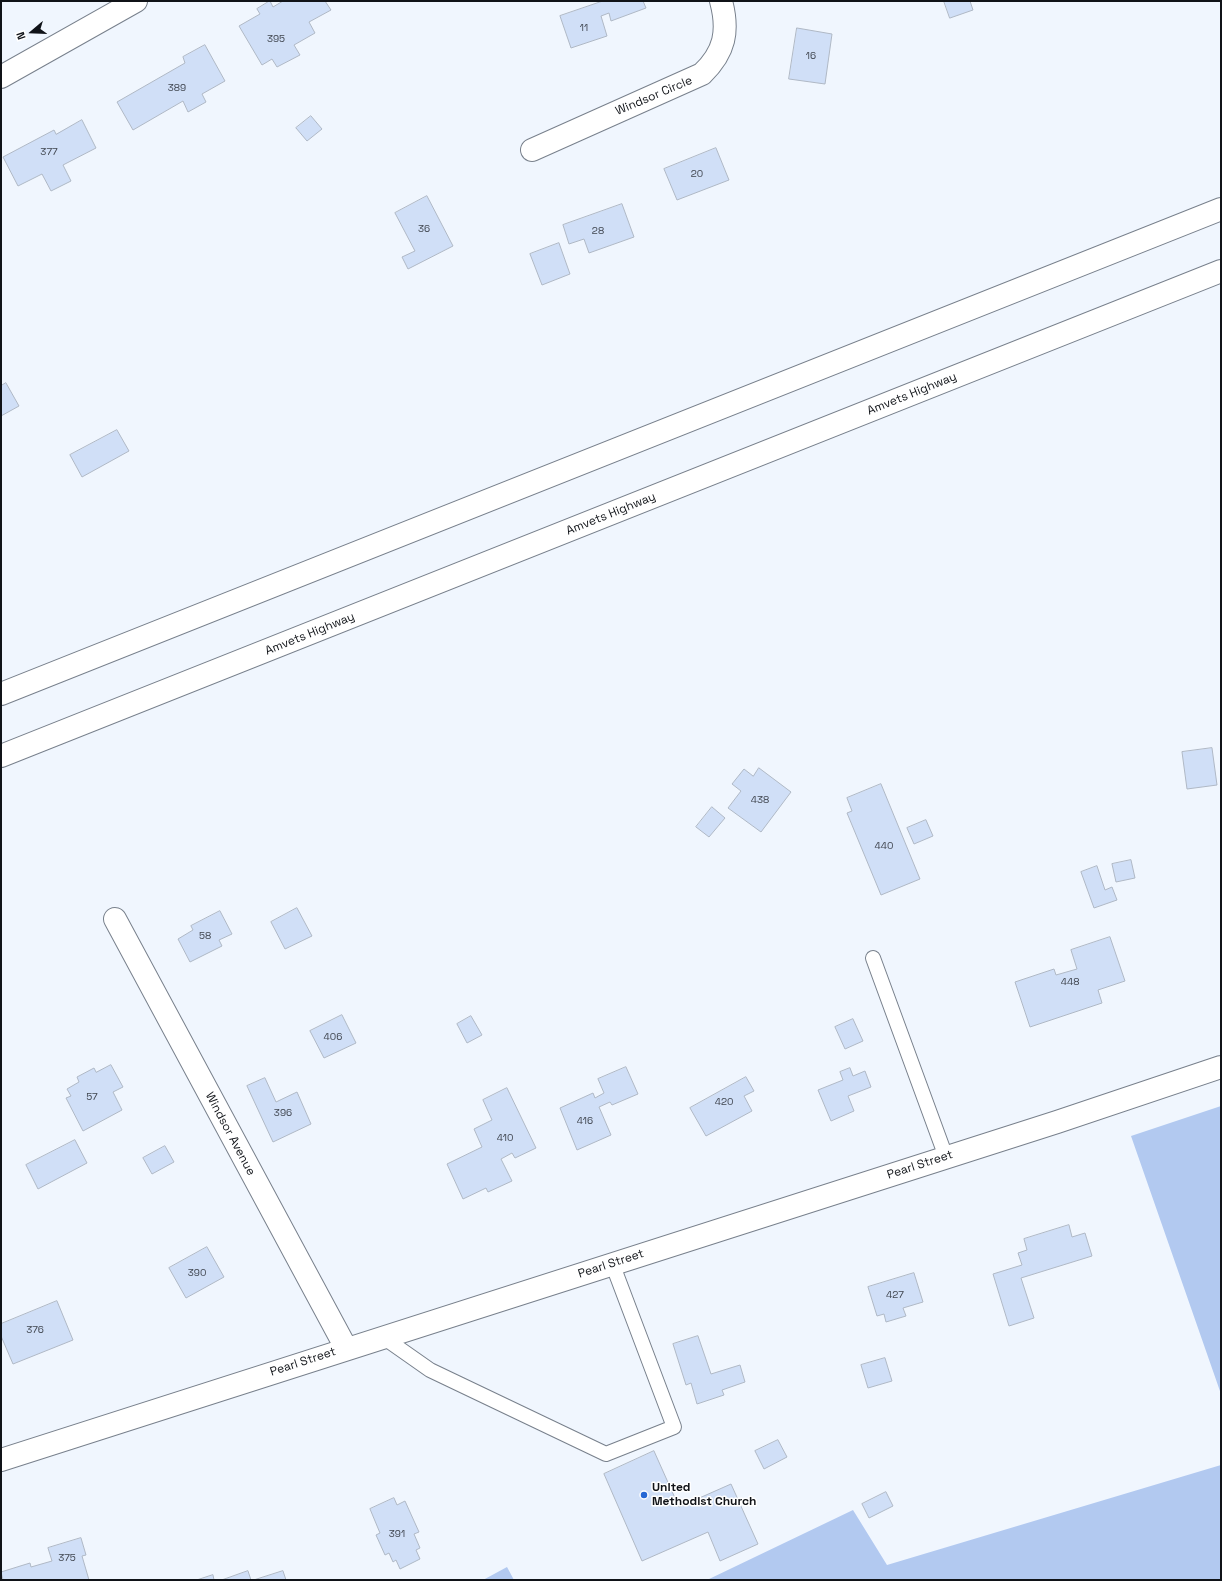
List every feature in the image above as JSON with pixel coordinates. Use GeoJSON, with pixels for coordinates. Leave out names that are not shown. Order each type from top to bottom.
{"type":"FeatureCollection","features":[{"type":"Feature","properties":{"kind":"main road"},"geometry":{"type":"LineString","coordinates":[[1,77],[136,1]]}},
{"type":"Feature","properties":{"kind":"main road","name":"Windsor Circle"},"geometry":{"type":"LineString","coordinates":[[532,150],[702,74],[715,60],[723,42],[726,23],[721,1]]}},
{"type":"Feature","properties":{"kind":"main road"},"geometry":{"type":"LineString","coordinates":[[1,694],[1221,209]]}},
{"type":"Feature","properties":{"kind":"main road","name":"Amvets Highway"},"geometry":{"type":"LineString","coordinates":[[1,756],[1221,271]]}},
{"type":"Feature","properties":{"kind":"main road","name":"Windsor Avenue"},"geometry":{"type":"LineString","coordinates":[[115,919],[346,1348]]}},
{"type":"Feature","properties":{"kind":"main road","name":"Pearl Street"},"geometry":{"type":"LineString","coordinates":[[1,1460],[346,1348],[946,1157],[1221,1067]]}},
{"type":"Feature","properties":{"kind":"lane"},"geometry":{"type":"LineString","coordinates":[[873,958],[946,1157]]}},
{"type":"Feature","properties":{"kind":"lane"},"geometry":{"type":"LineString","coordinates":[[383,1337],[430,1370],[606,1454],[674,1427],[612,1263]]}},
{"type":"Feature","properties":{"kind":"shaded area"},"geometry":{"type":"Polygon","coordinates":[[[1221,1106],[1221,1394],[1131,1136],[1221,1106]]]}},
{"type":"Feature","properties":{"kind":"shaded area"},"geometry":{"type":"Polygon","coordinates":[[[1221,1465],[1221,1580],[707,1580],[853,1510],[887,1565],[1221,1465]]]}},
{"type":"Feature","properties":{"kind":"shaded area"},"geometry":{"type":"Polygon","coordinates":[[[507,1567],[514,1580],[483,1580],[507,1567]]]}},
{"type":"Feature","properties":{"kind":"building"},"geometry":{"type":"Polygon","coordinates":[[[270,1],[273,7],[283,1],[325,1],[331,10],[309,22],[315,33],[294,45],[300,55],[277,67],[272,59],[262,65],[239,26],[260,14],[257,9],[270,1]]]}},
{"type":"Feature","properties":{"kind":"building"},"geometry":{"type":"Polygon","coordinates":[[[603,1],[643,1],[646,8],[611,21],[609,13],[601,16],[607,36],[571,48],[560,16],[603,1]]]}},
{"type":"Feature","properties":{"kind":"building"},"geometry":{"type":"Polygon","coordinates":[[[944,1],[970,1],[973,10],[950,18],[944,1]]]}},
{"type":"Feature","properties":{"kind":"building"},"geometry":{"type":"Polygon","coordinates":[[[797,28],[832,34],[825,84],[789,79],[797,28]]]}},
{"type":"Feature","properties":{"kind":"building"},"geometry":{"type":"Polygon","coordinates":[[[205,45],[225,81],[202,94],[206,102],[188,112],[183,101],[133,130],[117,102],[185,63],[183,57],[205,45]]]}},
{"type":"Feature","properties":{"kind":"building"},"geometry":{"type":"Polygon","coordinates":[[[311,116],[322,129],[307,141],[296,128],[311,116]]]}},
{"type":"Feature","properties":{"kind":"building"},"geometry":{"type":"Polygon","coordinates":[[[82,120],[96,148],[63,165],[71,181],[51,191],[42,174],[18,186],[3,157],[54,130],[56,134],[82,120]]]}},
{"type":"Feature","properties":{"kind":"building"},"geometry":{"type":"Polygon","coordinates":[[[716,148],[729,180],[677,200],[664,169],[716,148]]]}},
{"type":"Feature","properties":{"kind":"building"},"geometry":{"type":"Polygon","coordinates":[[[427,196],[453,246],[408,269],[402,257],[415,251],[395,213],[427,196]]]}},
{"type":"Feature","properties":{"kind":"building"},"geometry":{"type":"Polygon","coordinates":[[[622,204],[634,237],[589,253],[584,239],[569,244],[563,225],[622,204]]]}},
{"type":"Feature","properties":{"kind":"building"},"geometry":{"type":"Polygon","coordinates":[[[559,243],[570,274],[542,285],[530,254],[559,243]]]}},
{"type":"Feature","properties":{"kind":"building"},"geometry":{"type":"Polygon","coordinates":[[[6,383],[19,406],[1,416],[1,386],[6,383]]]}},
{"type":"Feature","properties":{"kind":"building"},"geometry":{"type":"Polygon","coordinates":[[[117,430],[129,451],[82,477],[70,455],[117,430]]]}},
{"type":"Feature","properties":{"kind":"building"},"geometry":{"type":"Polygon","coordinates":[[[1212,748],[1217,785],[1187,789],[1182,752],[1212,748]]]}},
{"type":"Feature","properties":{"kind":"building"},"geometry":{"type":"Polygon","coordinates":[[[759,768],[791,792],[761,832],[728,808],[741,791],[732,784],[744,769],[753,776],[759,768]]]}},
{"type":"Feature","properties":{"kind":"building"},"geometry":{"type":"Polygon","coordinates":[[[881,784],[920,879],[881,895],[847,813],[852,811],[847,798],[881,784]]]}},
{"type":"Feature","properties":{"kind":"building"},"geometry":{"type":"Polygon","coordinates":[[[712,807],[725,818],[709,837],[696,827],[712,807]]]}},
{"type":"Feature","properties":{"kind":"building"},"geometry":{"type":"Polygon","coordinates":[[[926,820],[933,836],[914,844],[907,828],[926,820]]]}},
{"type":"Feature","properties":{"kind":"building"},"geometry":{"type":"Polygon","coordinates":[[[1131,860],[1135,878],[1116,882],[1112,864],[1131,860]]]}},
{"type":"Feature","properties":{"kind":"building"},"geometry":{"type":"Polygon","coordinates":[[[1097,866],[1105,890],[1112,887],[1117,900],[1094,908],[1081,872],[1097,866]]]}},
{"type":"Feature","properties":{"kind":"building"},"geometry":{"type":"Polygon","coordinates":[[[297,908],[312,936],[285,949],[271,922],[297,908]]]}},
{"type":"Feature","properties":{"kind":"building"},"geometry":{"type":"Polygon","coordinates":[[[220,911],[232,934],[219,940],[222,946],[190,962],[178,939],[193,930],[191,926],[220,911]]]}},
{"type":"Feature","properties":{"kind":"building"},"geometry":{"type":"Polygon","coordinates":[[[1110,937],[1125,981],[1098,990],[1102,1003],[1030,1027],[1015,982],[1054,969],[1056,975],[1077,969],[1071,950],[1110,937]]]}},
{"type":"Feature","properties":{"kind":"building"},"geometry":{"type":"Polygon","coordinates":[[[342,1015],[356,1043],[324,1058],[310,1031],[342,1015]]]}},
{"type":"Feature","properties":{"kind":"building"},"geometry":{"type":"Polygon","coordinates":[[[471,1016],[482,1035],[467,1043],[457,1024],[471,1016]]]}},
{"type":"Feature","properties":{"kind":"building"},"geometry":{"type":"Polygon","coordinates":[[[853,1019],[863,1041],[845,1049],[835,1027],[853,1019]]]}},
{"type":"Feature","properties":{"kind":"building"},"geometry":{"type":"Polygon","coordinates":[[[111,1065],[123,1087],[113,1092],[122,1110],[83,1131],[66,1098],[71,1096],[67,1089],[79,1082],[77,1077],[94,1068],[96,1072],[111,1065]]]}},
{"type":"Feature","properties":{"kind":"building"},"geometry":{"type":"Polygon","coordinates":[[[626,1067],[638,1094],[612,1105],[610,1102],[599,1107],[611,1135],[577,1150],[560,1108],[593,1093],[595,1098],[604,1093],[598,1079],[626,1067]]]}},
{"type":"Feature","properties":{"kind":"building"},"geometry":{"type":"Polygon","coordinates":[[[850,1068],[853,1076],[865,1071],[871,1087],[848,1096],[854,1111],[831,1121],[818,1090],[843,1080],[840,1072],[850,1068]]]}},
{"type":"Feature","properties":{"kind":"building"},"geometry":{"type":"Polygon","coordinates":[[[746,1077],[754,1091],[744,1096],[752,1111],[706,1136],[690,1108],[746,1077]]]}},
{"type":"Feature","properties":{"kind":"building"},"geometry":{"type":"Polygon","coordinates":[[[265,1078],[276,1102],[297,1092],[311,1124],[273,1142],[247,1086],[265,1078]]]}},
{"type":"Feature","properties":{"kind":"building"},"geometry":{"type":"Polygon","coordinates":[[[507,1088],[536,1148],[515,1158],[512,1153],[501,1159],[512,1181],[488,1192],[486,1188],[463,1199],[447,1164],[482,1147],[474,1129],[492,1120],[483,1100],[507,1088]]]}},
{"type":"Feature","properties":{"kind":"building"},"geometry":{"type":"Polygon","coordinates":[[[75,1140],[87,1163],[38,1189],[26,1165],[75,1140]]]}},
{"type":"Feature","properties":{"kind":"building"},"geometry":{"type":"Polygon","coordinates":[[[165,1146],[174,1162],[152,1174],[143,1158],[165,1146]]]}},
{"type":"Feature","properties":{"kind":"building"},"geometry":{"type":"Polygon","coordinates":[[[1069,1225],[1072,1237],[1085,1233],[1092,1256],[1021,1278],[1034,1318],[1009,1326],[993,1274],[1022,1265],[1018,1253],[1027,1250],[1024,1239],[1069,1225]]]}},
{"type":"Feature","properties":{"kind":"building"},"geometry":{"type":"Polygon","coordinates":[[[207,1247],[224,1277],[186,1298],[169,1268],[207,1247]]]}},
{"type":"Feature","properties":{"kind":"building"},"geometry":{"type":"Polygon","coordinates":[[[914,1273],[923,1302],[903,1308],[906,1316],[886,1322],[884,1314],[877,1316],[868,1287],[914,1273]]]}},
{"type":"Feature","properties":{"kind":"building"},"geometry":{"type":"Polygon","coordinates":[[[57,1301],[73,1340],[13,1364],[1,1336],[1,1324],[57,1301]]]}},
{"type":"Feature","properties":{"kind":"building"},"geometry":{"type":"Polygon","coordinates":[[[698,1336],[711,1374],[740,1365],[745,1382],[722,1390],[724,1395],[697,1404],[691,1383],[686,1385],[673,1344],[698,1336]]]}},
{"type":"Feature","properties":{"kind":"building"},"geometry":{"type":"Polygon","coordinates":[[[885,1358],[892,1381],[868,1388],[861,1365],[885,1358]]]}},
{"type":"Feature","properties":{"kind":"building"},"geometry":{"type":"Polygon","coordinates":[[[778,1440],[787,1457],[764,1469],[755,1451],[778,1440]]]}},
{"type":"Feature","properties":{"kind":"building","name":"United Methodist Church"},"geometry":{"type":"Polygon","coordinates":[[[654,1451],[679,1507],[731,1484],[758,1544],[720,1561],[708,1532],[642,1561],[604,1474],[654,1451]]]}},
{"type":"Feature","properties":{"kind":"building"},"geometry":{"type":"Polygon","coordinates":[[[886,1492],[893,1506],[869,1518],[862,1504],[886,1492]]]}},
{"type":"Feature","properties":{"kind":"building"},"geometry":{"type":"Polygon","coordinates":[[[394,1498],[397,1505],[405,1501],[419,1532],[414,1534],[420,1548],[416,1550],[420,1559],[400,1569],[396,1560],[393,1562],[389,1553],[385,1555],[376,1535],[380,1533],[370,1509],[394,1498]]]}},
{"type":"Feature","properties":{"kind":"building"},"geometry":{"type":"Polygon","coordinates":[[[81,1538],[86,1555],[82,1556],[89,1580],[3,1580],[1,1572],[30,1563],[31,1567],[52,1561],[48,1548],[81,1538]]]}},
{"type":"Feature","properties":{"kind":"building"},"geometry":{"type":"Polygon","coordinates":[[[248,1571],[251,1580],[222,1580],[248,1571]]]}},
{"type":"Feature","properties":{"kind":"building"},"geometry":{"type":"Polygon","coordinates":[[[283,1571],[286,1580],[254,1580],[283,1571]]]}},
{"type":"Feature","properties":{"kind":"building"},"geometry":{"type":"Polygon","coordinates":[[[213,1575],[214,1580],[197,1580],[213,1575]]]}},
{"type":"Feature","properties":{"kind":"place","name":"United Methodist Church"},"geometry":{"type":"Point","coordinates":[644,1495]}}]}
